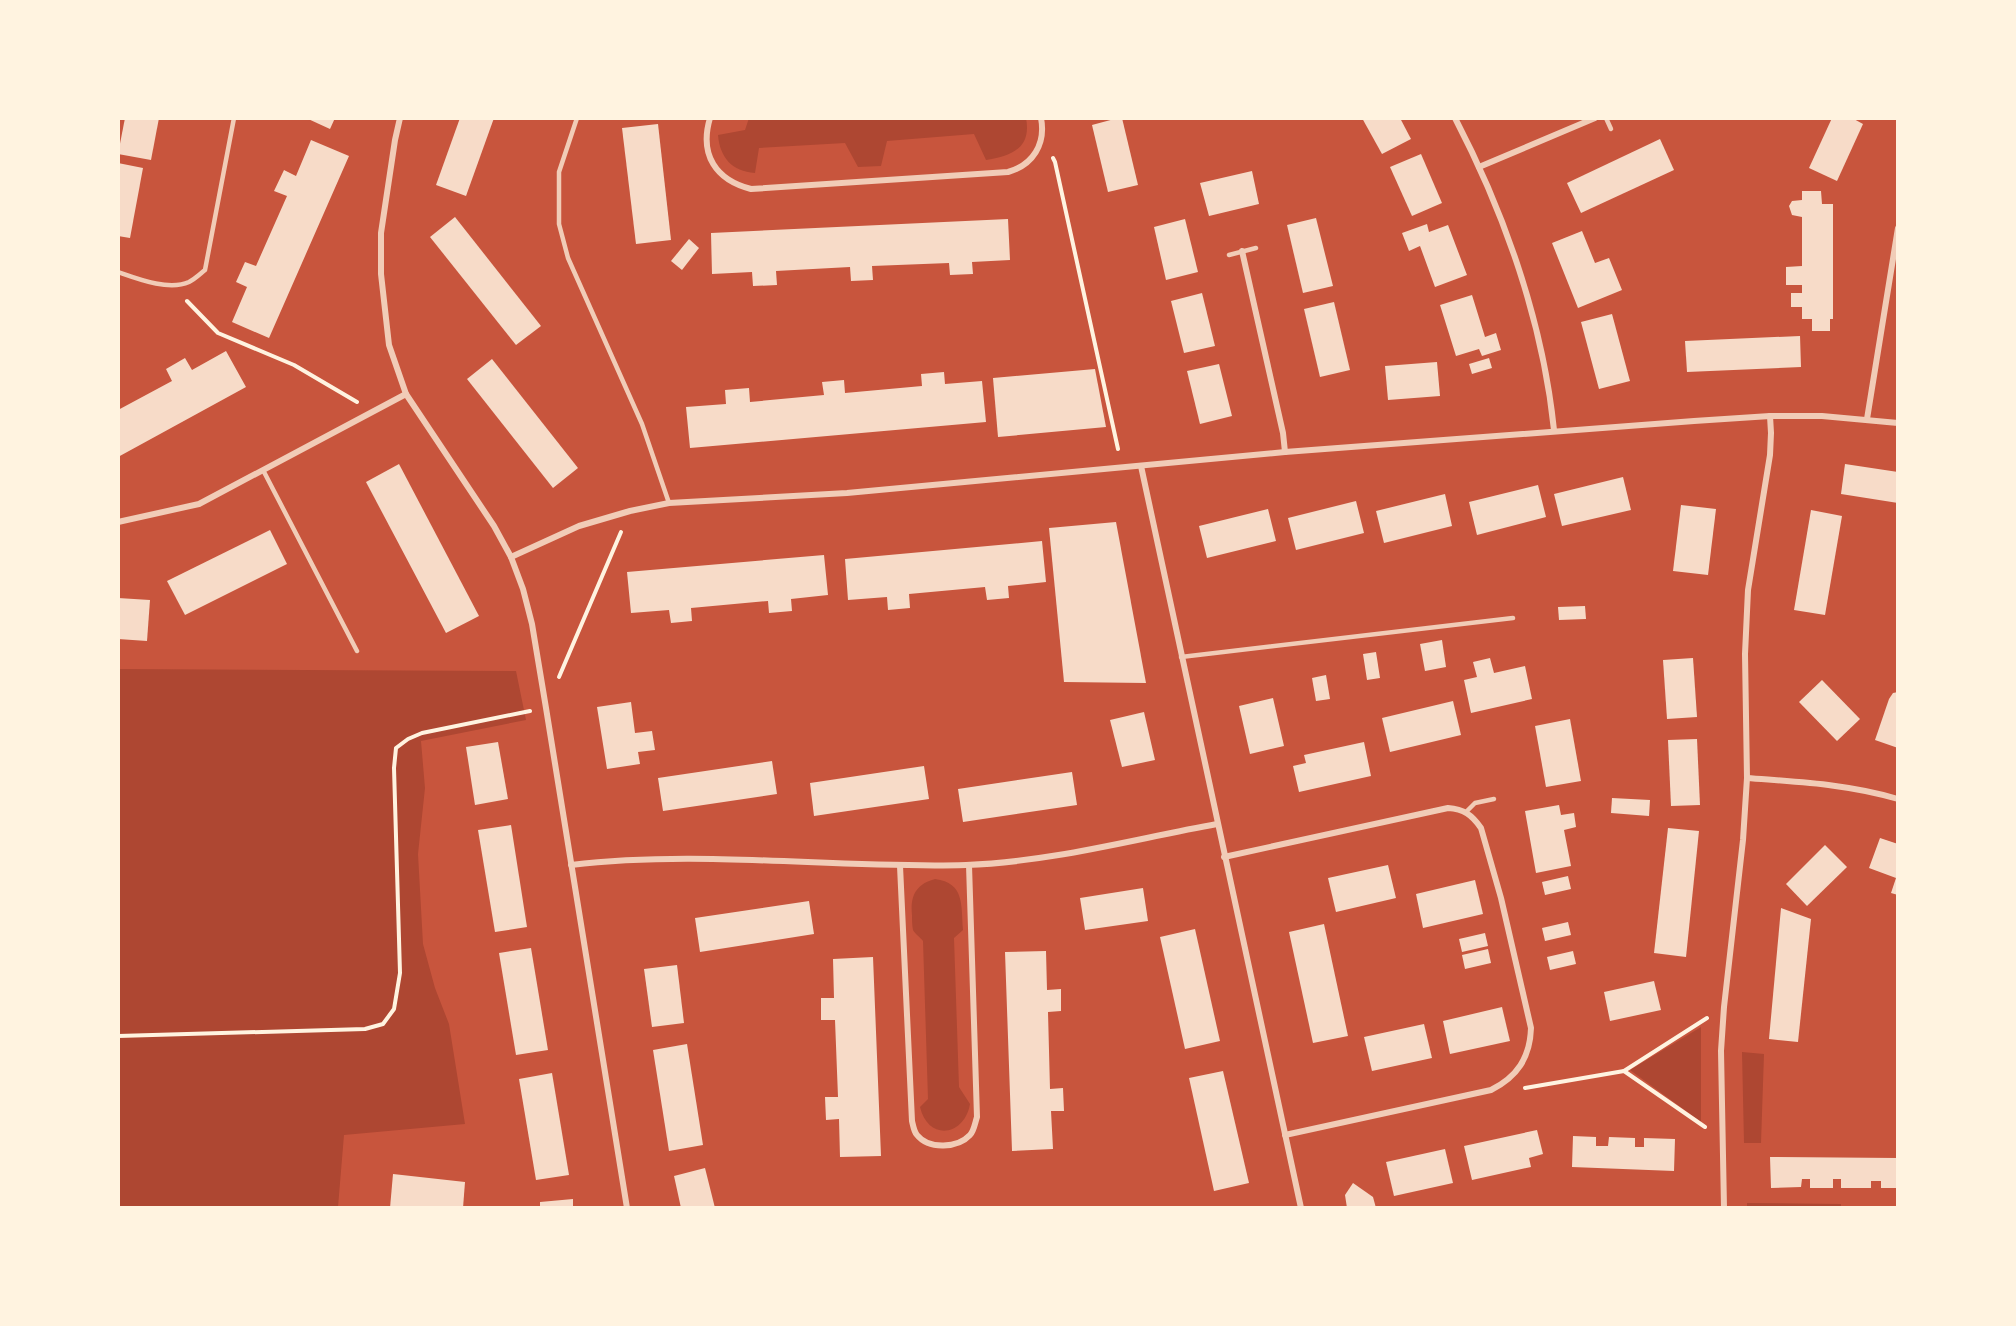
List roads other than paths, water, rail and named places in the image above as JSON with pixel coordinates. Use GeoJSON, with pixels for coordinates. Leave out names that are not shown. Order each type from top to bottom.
{"type":"FeatureCollection","features":[{"type":"Feature","properties":{"kind":"street"},"geometry":{"type":"LineString","coordinates":[[400,118],[381,233],[381,274],[389,345],[405,394],[494,526],[511,557],[523,589],[532,624],[627,1208]]}},
{"type":"Feature","properties":{"kind":"street"},"geometry":{"type":"LineString","coordinates":[[710,118],[706,131],[706,146],[717,169],[737,185],[751,189],[1008,172],[1027,164],[1036,154],[1043,129],[1041,118]]}},
{"type":"Feature","properties":{"kind":"street"},"geometry":{"type":"LineString","coordinates":[[1455,118],[1479,167],[1525,291],[1540,348],[1554,430]]}},
{"type":"Feature","properties":{"kind":"street"},"geometry":{"type":"LineString","coordinates":[[1479,167],[1596,118]]}},
{"type":"Feature","properties":{"kind":"street"},"geometry":{"type":"LineString","coordinates":[[1867,419],[1898,228]]}},
{"type":"Feature","properties":{"kind":"street"},"geometry":{"type":"LineString","coordinates":[[1242,251],[1283,433],[1285,452]]}},
{"type":"Feature","properties":{"kind":"street"},"geometry":{"type":"LineString","coordinates":[[118,522],[199,504],[405,394]]}},
{"type":"Feature","properties":{"kind":"street"},"geometry":{"type":"LineString","coordinates":[[511,557],[579,526],[630,511],[669,503],[847,493],[1285,452],[1554,430],[1770,416],[1822,416],[1898,423]]}},
{"type":"Feature","properties":{"kind":"street"},"geometry":{"type":"LineString","coordinates":[[1724,1208],[1721,1051],[1743,840],[1747,778],[1745,654],[1748,590],[1770,455],[1770,416]]}},
{"type":"Feature","properties":{"kind":"street"},"geometry":{"type":"LineString","coordinates":[[1141,466],[1301,1208]]}},
{"type":"Feature","properties":{"kind":"street"},"geometry":{"type":"LineString","coordinates":[[1747,778],[1818,784],[1898,798]]}},
{"type":"Feature","properties":{"kind":"street"},"geometry":{"type":"LineString","coordinates":[[1224,856],[1448,808],[1466,812],[1475,818],[1481,828],[1501,898],[1531,1028],[1531,1041],[1522,1065],[1503,1084],[1491,1090],[1285,1135]]}},
{"type":"Feature","properties":{"kind":"street"},"geometry":{"type":"LineString","coordinates":[[571,865],[618,859],[679,858],[900,866],[969,865],[1036,859],[1217,824]]}},
{"type":"Feature","properties":{"kind":"street"},"geometry":{"type":"LineString","coordinates":[[900,866],[912,1121],[916,1134],[927,1143],[942,1146],[961,1142],[972,1134],[977,1117],[969,865]]}},
{"type":"Feature","properties":{"kind":"lane"},"geometry":{"type":"LineString","coordinates":[[118,272],[147,283],[172,285],[189,282],[205,270],[234,118]]}},
{"type":"Feature","properties":{"kind":"lane"},"geometry":{"type":"LineString","coordinates":[[577,118],[559,172],[559,224],[568,258],[642,424],[669,503]]}},
{"type":"Feature","properties":{"kind":"lane"},"geometry":{"type":"LineString","coordinates":[[1606,118],[1611,129]]}},
{"type":"Feature","properties":{"kind":"lane"},"geometry":{"type":"LineString","coordinates":[[1229,255],[1256,248]]}},
{"type":"Feature","properties":{"kind":"lane"},"geometry":{"type":"LineString","coordinates":[[264,470],[357,651]]}},
{"type":"Feature","properties":{"kind":"lane"},"geometry":{"type":"LineString","coordinates":[[1181,657],[1513,618]]}},
{"type":"Feature","properties":{"kind":"lane"},"geometry":{"type":"LineString","coordinates":[[1466,812],[1475,803],[1494,799]]}}]}
